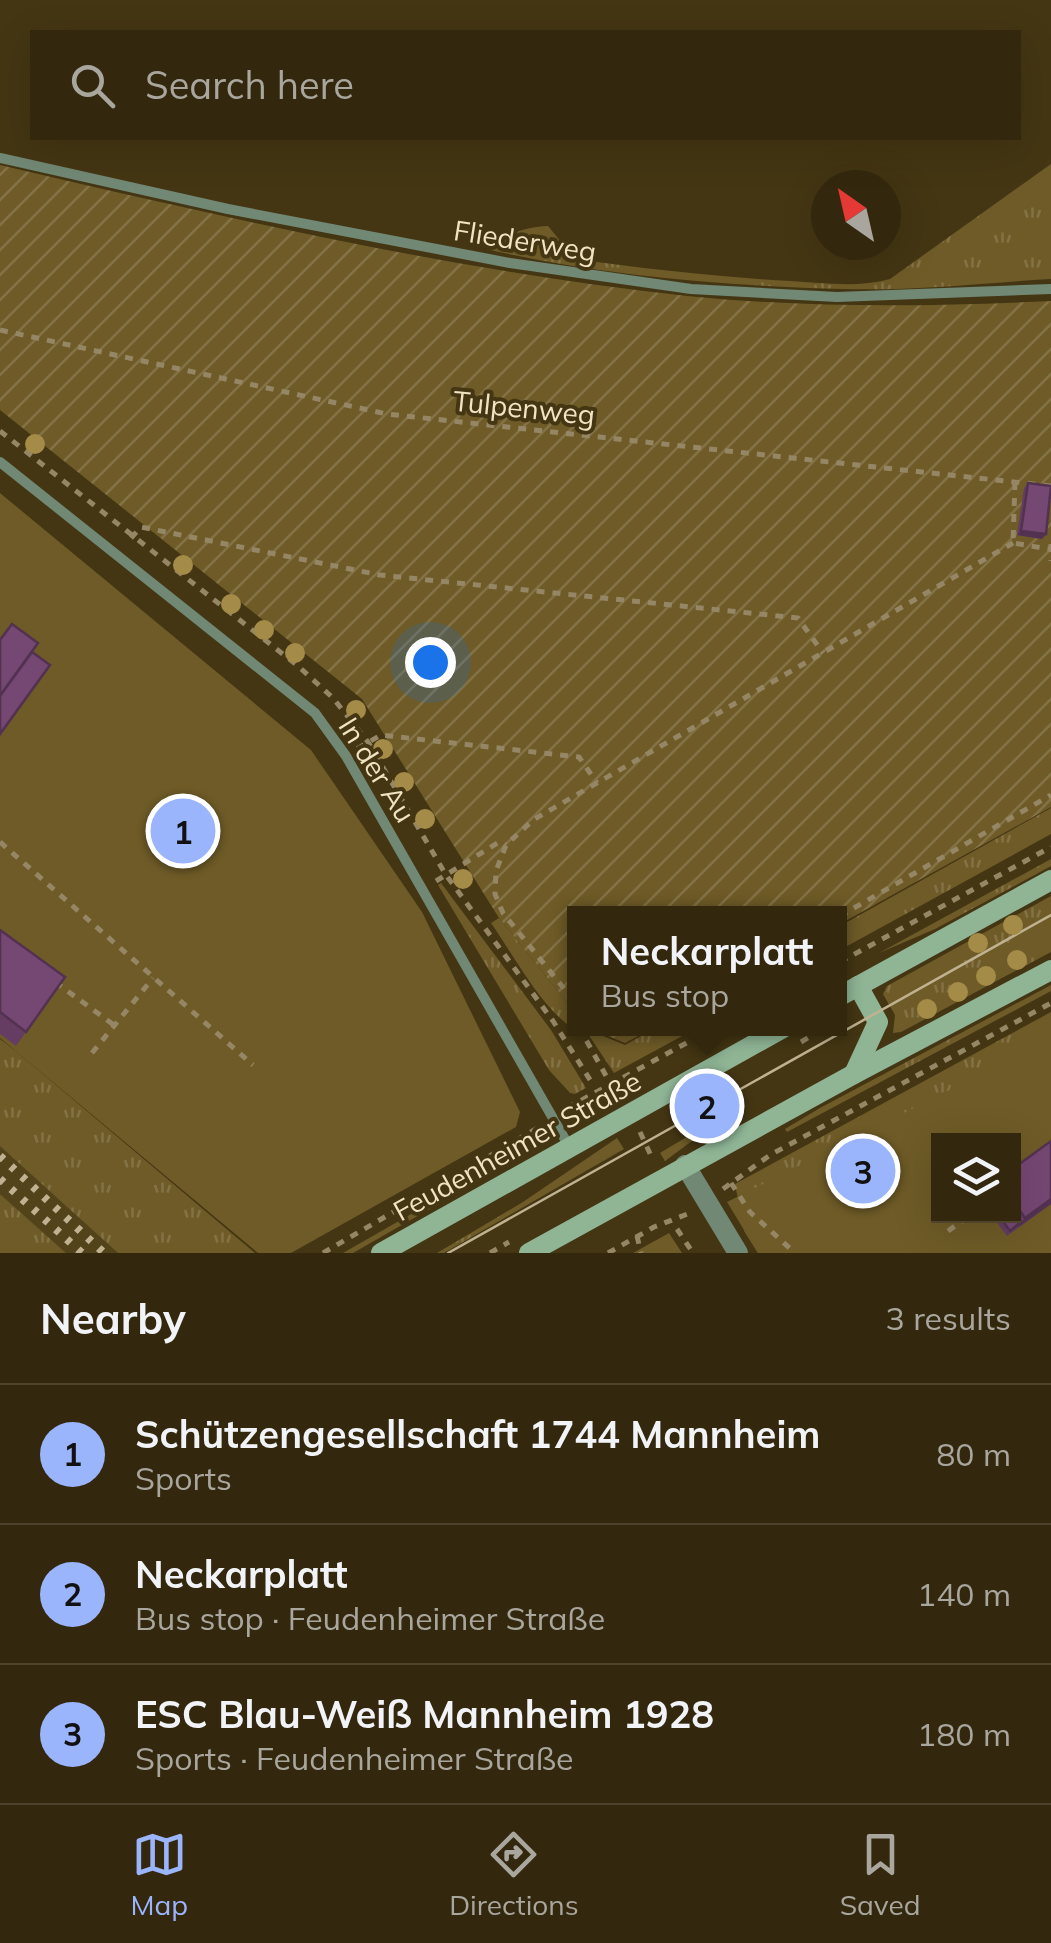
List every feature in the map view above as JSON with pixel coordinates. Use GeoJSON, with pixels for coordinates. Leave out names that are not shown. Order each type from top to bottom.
{"type":"FeatureCollection","features":[{"type":"Feature","properties":{"kind":"main road"},"geometry":{"type":"LineString","coordinates":[[854,1074],[878,1022],[849,991],[1051,880]]}},
{"type":"Feature","properties":{"kind":"main road"},"geometry":{"type":"LineString","coordinates":[[529,1253],[685,1165],[1051,970]]}},
{"type":"Feature","properties":{"kind":"main road","name":"Feudenheimer Straße"},"geometry":{"type":"LineString","coordinates":[[382,1253],[399,1247],[769,1036]]}},
{"type":"Feature","properties":{"kind":"street"},"geometry":{"type":"LineString","coordinates":[[685,1165],[738,1253]]}},
{"type":"Feature","properties":{"kind":"lane","name":"Fliederweg"},"geometry":{"type":"LineString","coordinates":[[0,158],[228,209],[454,252],[691,289],[837,297],[1051,289]]}},
{"type":"Feature","properties":{"kind":"lane","name":"In der Au"},"geometry":{"type":"LineString","coordinates":[[0,462],[314,714],[346,756],[570,1148]]}},
{"type":"Feature","properties":{"kind":"path","name":"Tulpenweg"},"geometry":{"type":"LineString","coordinates":[[0,330],[387,414],[1051,486]]}},
{"type":"Feature","properties":{"kind":"path"},"geometry":{"type":"LineString","coordinates":[[1013,543],[1015,482]]}},
{"type":"Feature","properties":{"kind":"path"},"geometry":{"type":"LineString","coordinates":[[141,527],[380,575],[798,618],[823,653]]}},
{"type":"Feature","properties":{"kind":"path"},"geometry":{"type":"LineString","coordinates":[[567,992],[503,914],[495,894],[496,871],[506,845],[533,820],[1013,543],[1050,547],[1051,561]]}},
{"type":"Feature","properties":{"kind":"path"},"geometry":{"type":"LineString","coordinates":[[346,756],[382,735],[579,757],[597,782]]}},
{"type":"Feature","properties":{"kind":"path"},"geometry":{"type":"LineString","coordinates":[[847,912],[1051,795]]}},
{"type":"Feature","properties":{"kind":"path"},"geometry":{"type":"LineString","coordinates":[[0,842],[253,1064]]}},
{"type":"Feature","properties":{"kind":"path"},"geometry":{"type":"LineString","coordinates":[[423,889],[499,842],[506,845]]}},
{"type":"Feature","properties":{"kind":"path"},"geometry":{"type":"LineString","coordinates":[[847,958],[1051,847]]}},
{"type":"Feature","properties":{"kind":"path"},"geometry":{"type":"LineString","coordinates":[[446,874],[553,1021],[592,1083]]}},
{"type":"Feature","properties":{"kind":"path"},"geometry":{"type":"LineString","coordinates":[[42,973],[114,1026]]}},
{"type":"Feature","properties":{"kind":"path"},"geometry":{"type":"LineString","coordinates":[[92,1053],[154,977]]}},
{"type":"Feature","properties":{"kind":"path"},"geometry":{"type":"LineString","coordinates":[[608,1253],[684,1217],[770,1155],[1051,1003]]}},
{"type":"Feature","properties":{"kind":"path"},"geometry":{"type":"LineString","coordinates":[[586,1036],[610,1084]]}},
{"type":"Feature","properties":{"kind":"path"},"geometry":{"type":"LineString","coordinates":[[322,1253],[699,1036]]}},
{"type":"Feature","properties":{"kind":"path"},"geometry":{"type":"LineString","coordinates":[[640,1132],[656,1159],[642,1167]]}},
{"type":"Feature","properties":{"kind":"path"},"geometry":{"type":"LineString","coordinates":[[731,1183],[750,1212],[796,1253]]}},
{"type":"Feature","properties":{"kind":"path"},"geometry":{"type":"LineString","coordinates":[[948,1231],[960,1223]]}},
{"type":"Feature","properties":{"kind":"path"},"geometry":{"type":"LineString","coordinates":[[677,1229],[693,1253]]}},
{"type":"Feature","properties":{"kind":"path"},"geometry":{"type":"LineString","coordinates":[[637,1236],[641,1253]]}},
{"type":"Feature","properties":{"kind":"shaded area"},"geometry":{"type":"Polygon","coordinates":[[[0,1146],[118,1253],[66,1253],[0,1194],[0,1146]]]}},
{"type":"Feature","properties":{"kind":"green space"},"geometry":{"type":"Polygon","coordinates":[[[1051,164],[1051,279],[896,289],[754,285],[619,273],[486,249],[515,232],[548,226],[575,259],[763,279],[878,282],[890,279],[1051,164]]]}},
{"type":"Feature","properties":{"kind":"green space"},"geometry":{"type":"Polygon","coordinates":[[[0,165],[342,241],[600,285],[732,300],[823,304],[1051,301],[1051,807],[847,920],[847,906],[567,906],[567,1002],[499,918],[362,699],[0,410],[0,165]]]}},
{"type":"Feature","properties":{"kind":"green space"},"geometry":{"type":"Polygon","coordinates":[[[0,493],[311,750],[422,912],[520,1112],[516,1127],[291,1253],[258,1253],[0,1038],[0,493]]]}},
{"type":"Feature","properties":{"kind":"green space"},"geometry":{"type":"Polygon","coordinates":[[[1051,808],[1051,834],[847,946],[847,922],[1051,808]]]}},
{"type":"Feature","properties":{"kind":"green space"},"geometry":{"type":"Polygon","coordinates":[[[1051,859],[1051,866],[935,929],[879,953],[1051,859]]]}},
{"type":"Feature","properties":{"kind":"green space"},"geometry":{"type":"Polygon","coordinates":[[[441,883],[551,1030],[586,1088],[570,1093],[549,1070],[438,885],[441,883]]]}},
{"type":"Feature","properties":{"kind":"green space"},"geometry":{"type":"Polygon","coordinates":[[[1051,896],[1051,952],[893,1033],[895,1015],[883,994],[887,986],[1051,896]]]}},
{"type":"Feature","properties":{"kind":"green space"},"geometry":{"type":"Polygon","coordinates":[[[499,918],[567,1002],[567,1024],[544,1001],[491,923],[499,918]]]}},
{"type":"Feature","properties":{"kind":"green space"},"geometry":{"type":"Polygon","coordinates":[[[1051,985],[1051,991],[787,1132],[785,1129],[820,1108],[1051,985]]]}},
{"type":"Feature","properties":{"kind":"green space"},"geometry":{"type":"Polygon","coordinates":[[[1051,1012],[1051,1053],[947,1133],[931,1133],[931,1144],[758,1253],[744,1231],[735,1184],[1051,1012]]]}},
{"type":"Feature","properties":{"kind":"green space"},"geometry":{"type":"Polygon","coordinates":[[[603,1036],[625,1045],[641,1036],[682,1036],[614,1073],[590,1037],[603,1036]]]}},
{"type":"Feature","properties":{"kind":"green space"},"geometry":{"type":"Polygon","coordinates":[[[608,1036],[638,1036],[625,1043],[608,1036]]]}},
{"type":"Feature","properties":{"kind":"green space"},"geometry":{"type":"Polygon","coordinates":[[[0,1039],[255,1253],[118,1253],[0,1146],[0,1039]]]}},
{"type":"Feature","properties":{"kind":"green space"},"geometry":{"type":"Polygon","coordinates":[[[1051,1039],[1051,1253],[758,1253],[727,1202],[1051,1039]]]}},
{"type":"Feature","properties":{"kind":"green space"},"geometry":{"type":"Polygon","coordinates":[[[743,1103],[665,1161],[660,1153],[743,1103]]]}},
{"type":"Feature","properties":{"kind":"green space"},"geometry":{"type":"Polygon","coordinates":[[[617,1138],[624,1149],[444,1253],[437,1253],[523,1202],[617,1138]]]}},
{"type":"Feature","properties":{"kind":"green space"},"geometry":{"type":"Polygon","coordinates":[[[518,1153],[503,1167],[353,1253],[343,1253],[518,1153]]]}},
{"type":"Feature","properties":{"kind":"green space"},"geometry":{"type":"Polygon","coordinates":[[[0,1194],[66,1253],[0,1253],[0,1194]]]}},
{"type":"Feature","properties":{"kind":"green space"},"geometry":{"type":"Polygon","coordinates":[[[669,1233],[682,1253],[633,1253],[669,1233]]]}},
{"type":"Feature","properties":{"kind":"building"},"geometry":{"type":"Polygon","coordinates":[[[1028,483],[1051,486],[1046,534],[1021,531],[1028,483]]]}},
{"type":"Feature","properties":{"kind":"building"},"geometry":{"type":"Polygon","coordinates":[[[12,624],[38,643],[0,696],[0,640],[12,624]]]}},
{"type":"Feature","properties":{"kind":"building"},"geometry":{"type":"Polygon","coordinates":[[[32,652],[50,665],[0,734],[0,696],[32,652]]]}},
{"type":"Feature","properties":{"kind":"building"},"geometry":{"type":"Polygon","coordinates":[[[0,930],[65,977],[26,1032],[0,1012],[0,930]]]}},
{"type":"Feature","properties":{"kind":"building"},"geometry":{"type":"Polygon","coordinates":[[[1051,1141],[1051,1199],[1025,1218],[1021,1212],[1021,1163],[1051,1141]]]}},
{"type":"Feature","properties":{"kind":"building"},"geometry":{"type":"Polygon","coordinates":[[[1004,1223],[1020,1223],[1010,1231],[1004,1223]]]}},
{"type":"Feature","properties":{"kind":"tram line"},"geometry":{"type":"LineString","coordinates":[[847,1029],[1051,915]]}},
{"type":"Feature","properties":{"kind":"tram line"},"geometry":{"type":"LineString","coordinates":[[448,1253],[835,1036]]}},
{"type":"Feature","properties":{"kind":"railway"},"geometry":{"type":"LineString","coordinates":[[0,1156],[104,1253]]}},
{"type":"Feature","properties":{"kind":"railway"},"geometry":{"type":"LineString","coordinates":[[0,1179],[82,1253]]}},
{"type":"Feature","properties":{"kind":"place","name":"Schützengesellschaft 1744 Mannheim"},"geometry":{"type":"Point","coordinates":[183,831]}},
{"type":"Feature","properties":{"kind":"place","name":"Neckarplatt"},"geometry":{"type":"Point","coordinates":[707,1106]}},
{"type":"Feature","properties":{"kind":"place","name":"ESC Blau-Weiß Mannheim 1928"},"geometry":{"type":"Point","coordinates":[863,1171]}}]}
